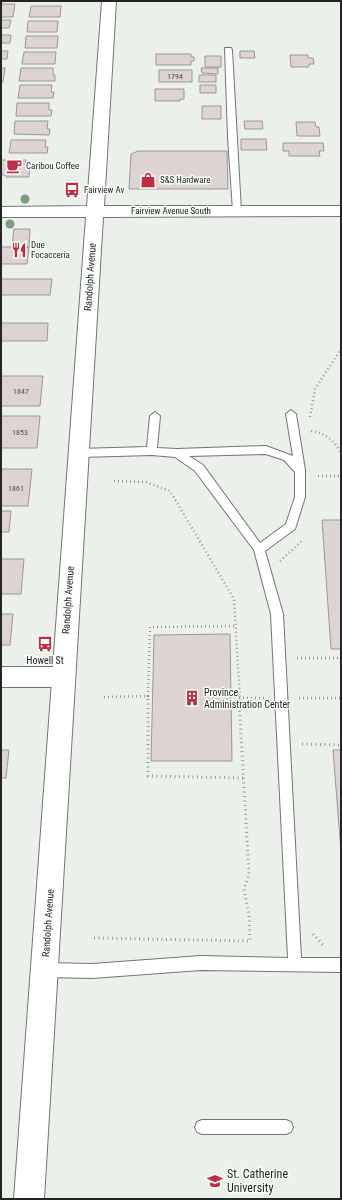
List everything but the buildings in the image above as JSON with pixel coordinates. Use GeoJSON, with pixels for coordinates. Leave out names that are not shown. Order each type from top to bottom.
{"type":"FeatureCollection","features":[{"type":"Feature","properties":{"kind":"main road","name":"Randolph Avenue"},"geometry":{"type":"LineString","coordinates":[[29,1199],[109,1]]}},
{"type":"Feature","properties":{"kind":"main road","name":"Fairview Avenue South"},"geometry":{"type":"LineString","coordinates":[[1,212],[341,211]]}},
{"type":"Feature","properties":{"kind":"main road"},"geometry":{"type":"LineString","coordinates":[[1,677],[63,677]]}},
{"type":"Feature","properties":{"kind":"lane"},"geometry":{"type":"LineString","coordinates":[[228,50],[237,211]]}},
{"type":"Feature","properties":{"kind":"lane"},"geometry":{"type":"LineString","coordinates":[[258,549],[291,526],[300,497],[300,471],[291,414]]}},
{"type":"Feature","properties":{"kind":"lane"},"geometry":{"type":"LineString","coordinates":[[152,451],[155,416]]}},
{"type":"Feature","properties":{"kind":"lane"},"geometry":{"type":"LineString","coordinates":[[78,453],[266,450],[288,457],[300,471]]}},
{"type":"Feature","properties":{"kind":"lane"},"geometry":{"type":"LineString","coordinates":[[177,452],[199,468],[258,549],[277,614],[295,964]]}},
{"type":"Feature","properties":{"kind":"lane"},"geometry":{"type":"LineString","coordinates":[[45,970],[92,971],[201,964],[341,965]]}},
{"type":"Feature","properties":{"kind":"lane"},"geometry":{"type":"LineString","coordinates":[[202,1127],[286,1127]]}},
{"type":"Feature","properties":{"kind":"path"},"geometry":{"type":"LineString","coordinates":[[310,419],[314,389],[341,349]]}},
{"type":"Feature","properties":{"kind":"path"},"geometry":{"type":"LineString","coordinates":[[310,425],[311,431],[321,432],[332,440],[341,453]]}},
{"type":"Feature","properties":{"kind":"path"},"geometry":{"type":"LineString","coordinates":[[94,938],[250,941],[249,914],[244,889],[249,874],[234,598],[170,491],[146,482],[114,481]]}},
{"type":"Feature","properties":{"kind":"path"},"geometry":{"type":"LineString","coordinates":[[277,564],[301,543],[304,538]]}},
{"type":"Feature","properties":{"kind":"path"},"geometry":{"type":"LineString","coordinates":[[235,626],[150,627],[148,776],[243,778]]}},
{"type":"Feature","properties":{"kind":"path"},"geometry":{"type":"LineString","coordinates":[[293,658],[340,658]]}},
{"type":"Feature","properties":{"kind":"path"},"geometry":{"type":"LineString","coordinates":[[104,697],[148,696]]}},
{"type":"Feature","properties":{"kind":"path"},"geometry":{"type":"LineString","coordinates":[[299,744],[341,745]]}},
{"type":"Feature","properties":{"kind":"place","name":"Caribou Coffee"},"geometry":{"type":"Point","coordinates":[14,166]}},
{"type":"Feature","properties":{"kind":"place","name":"S&S Hardware"},"geometry":{"type":"Point","coordinates":[148,180]}},
{"type":"Feature","properties":{"kind":"place","name":"Fairview Av"},"geometry":{"type":"Point","coordinates":[72,190]}},
{"type":"Feature","properties":{"kind":"place","name":"Due Focacceria"},"geometry":{"type":"Point","coordinates":[19,250]}},
{"type":"Feature","properties":{"kind":"place","name":"Howell St"},"geometry":{"type":"Point","coordinates":[45,644]}},
{"type":"Feature","properties":{"kind":"place","name":"Province Administration Center"},"geometry":{"type":"Point","coordinates":[192,698]}},
{"type":"Feature","properties":{"kind":"place","name":"St. Catherine University"},"geometry":{"type":"Point","coordinates":[215,1181]}}]}
